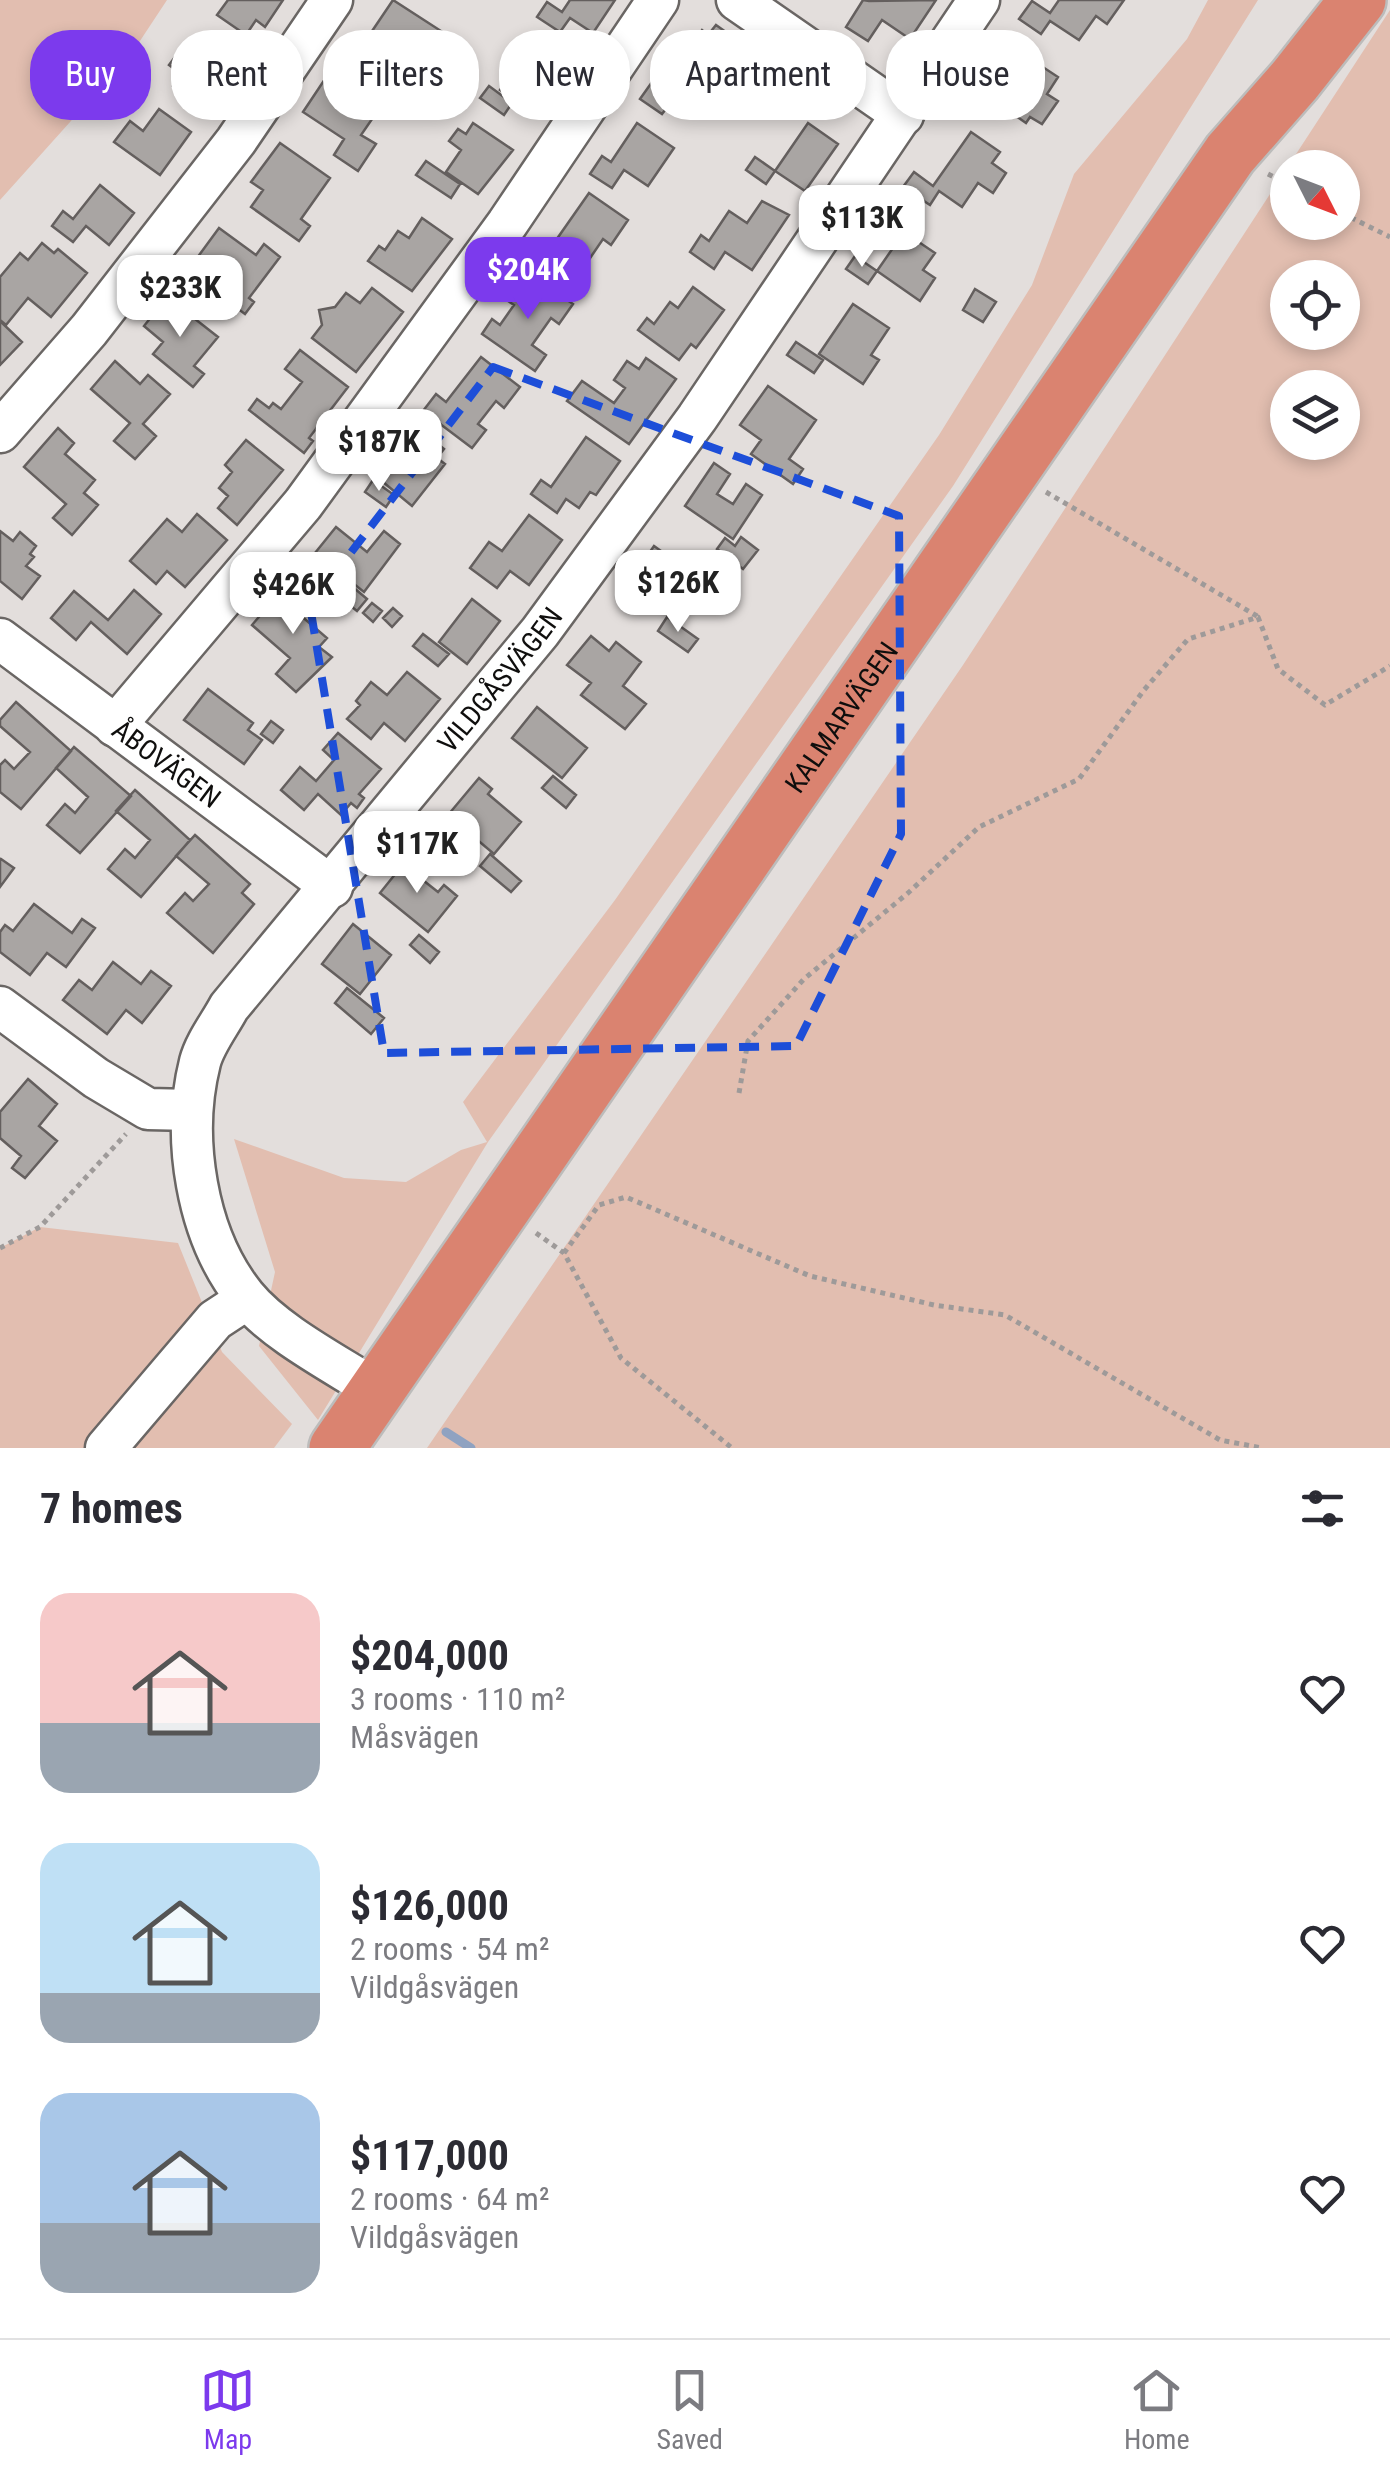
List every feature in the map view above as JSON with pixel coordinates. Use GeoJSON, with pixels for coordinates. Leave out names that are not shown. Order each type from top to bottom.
{"type":"FeatureCollection","features":[{"type":"Feature","properties":{"kind":"highway","name":"KALMARVÄGEN"},"geometry":{"type":"LineString","coordinates":[[337,1448],[1230,154],[1358,0]]}},
{"type":"Feature","properties":{"kind":"street"},"geometry":{"type":"LineString","coordinates":[[0,432],[88,330],[236,141],[332,0]]}},
{"type":"Feature","properties":{"kind":"street"},"geometry":{"type":"LineString","coordinates":[[115,726],[303,504],[507,224],[658,0]]}},
{"type":"Feature","properties":{"kind":"street"},"geometry":{"type":"LineString","coordinates":[[737,0],[886,103]]}},
{"type":"Feature","properties":{"kind":"street","name":"VILDGÅSVÄGEN"},"geometry":{"type":"LineString","coordinates":[[959,30],[979,0]]}},
{"type":"Feature","properties":{"kind":"street","name":"VILDGÅSVÄGEN"},"geometry":{"type":"LineString","coordinates":[[376,1390],[283,1329],[247,1299],[225,1266],[209,1226],[195,1166],[192,1110],[201,1057],[229,1008],[540,632],[696,418],[900,120]]}},
{"type":"Feature","properties":{"kind":"street","name":"ÅBOVÄGEN"},"geometry":{"type":"LineString","coordinates":[[0,639],[332,887]]}},
{"type":"Feature","properties":{"kind":"street"},"geometry":{"type":"LineString","coordinates":[[0,1007],[96,1078],[148,1109],[192,1110]]}},
{"type":"Feature","properties":{"kind":"street"},"geometry":{"type":"LineString","coordinates":[[106,1448],[215,1320],[247,1299]]}},
{"type":"Feature","properties":{"kind":"path"},"geometry":{"type":"LineString","coordinates":[[1360,222],[1390,237]]}},
{"type":"Feature","properties":{"kind":"path"},"geometry":{"type":"LineString","coordinates":[[1009,471],[1258,617],[1278,669],[1325,705],[1390,666]]}},
{"type":"Feature","properties":{"kind":"path"},"geometry":{"type":"LineString","coordinates":[[740,1093],[748,1041],[804,978],[908,893],[978,827],[1079,779],[1144,690],[1188,639],[1258,617]]}},
{"type":"Feature","properties":{"kind":"path"},"geometry":{"type":"LineString","coordinates":[[0,1248],[40,1227],[148,1109]]}},
{"type":"Feature","properties":{"kind":"path"},"geometry":{"type":"LineString","coordinates":[[732,1448],[620,1358],[564,1253],[600,1206],[626,1197],[810,1276],[934,1305],[1005,1315],[1220,1440],[1262,1448]]}},
{"type":"Feature","properties":{"kind":"highlighted area"},"geometry":{"type":"Polygon","coordinates":[[[493,367],[899,516],[901,834],[796,1046],[384,1053],[310,606],[493,367]]]}},
{"type":"Feature","properties":{"kind":"shaded area"},"geometry":{"type":"Polygon","coordinates":[[[0,0],[167,0],[147,30],[30,30],[30,120],[72,120],[0,200],[0,0]]]}},
{"type":"Feature","properties":{"kind":"shaded area"},"geometry":{"type":"Polygon","coordinates":[[[1208,0],[1258,0],[953,486],[488,1142],[318,1420],[259,1346],[275,1272],[234,1139],[344,1178],[406,1182],[461,1150],[487,1142],[463,1102],[615,900],[939,435],[1032,285],[1074,174],[1187,39],[1208,0]]]}},
{"type":"Feature","properties":{"kind":"shaded area"},"geometry":{"type":"Polygon","coordinates":[[[1390,10],[1390,1448],[427,1448],[963,665],[1270,194],[1270,240],[1360,240],[1360,150],[1299,150],[1390,10]]]}},
{"type":"Feature","properties":{"kind":"shaded area"},"geometry":{"type":"Polygon","coordinates":[[[40,1227],[178,1243],[222,1352],[292,1424],[274,1448],[0,1448],[0,1248],[40,1227]]]}},
{"type":"Feature","properties":{"kind":"building"},"geometry":{"type":"Polygon","coordinates":[[[228,0],[283,0],[265,27],[256,20],[249,30],[239,30],[217,15],[228,0]]]}},
{"type":"Feature","properties":{"kind":"building"},"geometry":{"type":"Polygon","coordinates":[[[393,0],[439,30],[373,30],[393,0]]]}},
{"type":"Feature","properties":{"kind":"building"},"geometry":{"type":"Polygon","coordinates":[[[570,0],[615,0],[595,30],[570,18],[561,30],[557,30],[537,17],[547,2],[562,12],[570,0]]]}},
{"type":"Feature","properties":{"kind":"building"},"geometry":{"type":"Polygon","coordinates":[[[863,0],[936,0],[916,30],[897,30],[882,20],[868,41],[866,30],[846,27],[863,0]]]}},
{"type":"Feature","properties":{"kind":"building"},"geometry":{"type":"Polygon","coordinates":[[[1059,0],[1124,0],[1107,24],[1096,16],[1079,40],[1050,21],[1044,30],[1035,30],[1019,19],[1032,1],[1050,13],[1059,0]]]}},
{"type":"Feature","properties":{"kind":"building"},"geometry":{"type":"Polygon","coordinates":[[[1045,68],[1058,77],[1047,94],[1058,101],[1045,120],[1045,68]]]}},
{"type":"Feature","properties":{"kind":"building"},"geometry":{"type":"Polygon","coordinates":[[[323,82],[323,120],[371,120],[361,135],[376,144],[358,171],[334,155],[344,139],[303,112],[323,82]]]}},
{"type":"Feature","properties":{"kind":"building"},"geometry":{"type":"Polygon","coordinates":[[[650,85],[650,106],[640,99],[650,85]]]}},
{"type":"Feature","properties":{"kind":"building"},"geometry":{"type":"Polygon","coordinates":[[[489,86],[499,93],[499,111],[480,98],[489,86]]]}},
{"type":"Feature","properties":{"kind":"building"},"geometry":{"type":"Polygon","coordinates":[[[159,109],[191,132],[160,175],[114,142],[130,121],[143,131],[159,109]]]}},
{"type":"Feature","properties":{"kind":"building"},"geometry":{"type":"Polygon","coordinates":[[[473,123],[513,150],[478,194],[446,172],[461,150],[449,141],[458,129],[466,134],[473,123]]]}},
{"type":"Feature","properties":{"kind":"building"},"geometry":{"type":"Polygon","coordinates":[[[637,123],[674,148],[648,186],[624,170],[612,188],[590,174],[602,156],[611,162],[637,123]]]}},
{"type":"Feature","properties":{"kind":"building"},"geometry":{"type":"Polygon","coordinates":[[[808,123],[838,144],[805,191],[775,171],[808,123]]]}},
{"type":"Feature","properties":{"kind":"building"},"geometry":{"type":"Polygon","coordinates":[[[971,132],[1000,152],[992,163],[1006,173],[993,193],[978,183],[962,207],[939,191],[930,205],[903,187],[914,172],[933,186],[971,132]]]}},
{"type":"Feature","properties":{"kind":"building"},"geometry":{"type":"Polygon","coordinates":[[[280,143],[330,178],[301,219],[310,226],[299,241],[251,207],[263,190],[251,182],[280,143]]]}},
{"type":"Feature","properties":{"kind":"building"},"geometry":{"type":"Polygon","coordinates":[[[755,157],[775,171],[766,184],[746,170],[755,157]]]}},
{"type":"Feature","properties":{"kind":"building"},"geometry":{"type":"Polygon","coordinates":[[[426,161],[460,184],[451,198],[416,175],[426,161]]]}},
{"type":"Feature","properties":{"kind":"building"},"geometry":{"type":"Polygon","coordinates":[[[100,185],[134,213],[109,245],[86,226],[73,242],[52,226],[63,211],[73,219],[100,185]]]}},
{"type":"Feature","properties":{"kind":"building"},"geometry":{"type":"Polygon","coordinates":[[[589,193],[628,220],[611,245],[603,239],[584,267],[574,261],[565,275],[536,254],[547,239],[554,243],[589,193]]]}},
{"type":"Feature","properties":{"kind":"building"},"geometry":{"type":"Polygon","coordinates":[[[762,201],[789,215],[752,270],[725,252],[714,269],[690,252],[701,235],[709,241],[729,211],[747,223],[762,201]]]}},
{"type":"Feature","properties":{"kind":"building"},"geometry":{"type":"Polygon","coordinates":[[[422,218],[452,239],[412,291],[368,261],[379,246],[385,250],[398,231],[409,238],[422,218]]]}},
{"type":"Feature","properties":{"kind":"building"},"geometry":{"type":"Polygon","coordinates":[[[219,228],[256,255],[264,244],[280,257],[249,298],[254,302],[245,314],[201,281],[211,268],[197,258],[219,228]]]}},
{"type":"Feature","properties":{"kind":"building"},"geometry":{"type":"Polygon","coordinates":[[[904,232],[935,253],[923,270],[935,278],[920,301],[877,271],[904,232]]]}},
{"type":"Feature","properties":{"kind":"building"},"geometry":{"type":"Polygon","coordinates":[[[42,243],[54,253],[58,249],[87,273],[51,317],[28,298],[6,325],[0,320],[0,277],[20,253],[28,260],[42,243]]]}},
{"type":"Feature","properties":{"kind":"building"},"geometry":{"type":"Polygon","coordinates":[[[855,256],[877,271],[868,284],[846,269],[855,256]]]}},
{"type":"Feature","properties":{"kind":"building"},"geometry":{"type":"Polygon","coordinates":[[[534,277],[573,304],[559,324],[551,318],[532,345],[546,355],[535,371],[482,334],[492,319],[500,325],[514,305],[508,301],[515,290],[522,294],[534,277]]]}},
{"type":"Feature","properties":{"kind":"building"},"geometry":{"type":"Polygon","coordinates":[[[693,287],[724,310],[696,348],[691,344],[679,360],[638,330],[647,318],[654,324],[670,302],[678,308],[693,287]]]}},
{"type":"Feature","properties":{"kind":"building"},"geometry":{"type":"Polygon","coordinates":[[[372,288],[403,312],[356,372],[312,338],[322,325],[319,310],[335,307],[346,293],[360,303],[372,288]]]}},
{"type":"Feature","properties":{"kind":"building"},"geometry":{"type":"Polygon","coordinates":[[[975,289],[996,302],[983,322],[963,310],[975,289]]]}},
{"type":"Feature","properties":{"kind":"building"},"geometry":{"type":"Polygon","coordinates":[[[167,297],[218,337],[194,366],[204,374],[193,387],[153,354],[163,342],[144,326],[167,297]]]}},
{"type":"Feature","properties":{"kind":"building"},"geometry":{"type":"Polygon","coordinates":[[[853,304],[889,328],[871,355],[879,360],[863,384],[819,354],[853,304]]]}},
{"type":"Feature","properties":{"kind":"building"},"geometry":{"type":"Polygon","coordinates":[[[0,321],[22,342],[0,365],[0,321]]]}},
{"type":"Feature","properties":{"kind":"building"},"geometry":{"type":"Polygon","coordinates":[[[796,342],[823,360],[814,373],[787,355],[796,342]]]}},
{"type":"Feature","properties":{"kind":"building"},"geometry":{"type":"Polygon","coordinates":[[[300,350],[348,387],[309,438],[313,441],[304,453],[249,410],[257,399],[269,408],[273,403],[281,409],[302,382],[285,369],[300,350]]]}},
{"type":"Feature","properties":{"kind":"building"},"geometry":{"type":"Polygon","coordinates":[[[481,357],[520,387],[504,408],[496,401],[478,424],[486,430],[472,448],[423,411],[436,394],[446,402],[481,357]]]}},
{"type":"Feature","properties":{"kind":"building"},"geometry":{"type":"Polygon","coordinates":[[[646,358],[676,379],[629,444],[567,401],[582,381],[614,403],[625,388],[614,380],[627,361],[639,369],[646,358]]]}},
{"type":"Feature","properties":{"kind":"building"},"geometry":{"type":"Polygon","coordinates":[[[115,361],[140,384],[148,375],[170,394],[143,424],[156,436],[135,459],[114,441],[130,423],[91,389],[115,361]]]}},
{"type":"Feature","properties":{"kind":"building"},"geometry":{"type":"Polygon","coordinates":[[[768,386],[816,420],[789,459],[803,469],[793,484],[751,454],[761,440],[740,425],[768,386]]]}},
{"type":"Feature","properties":{"kind":"building"},"geometry":{"type":"Polygon","coordinates":[[[58,428],[74,443],[65,454],[95,480],[84,493],[98,505],[72,535],[53,518],[66,504],[24,467],[58,428]]]}},
{"type":"Feature","properties":{"kind":"building"},"geometry":{"type":"Polygon","coordinates":[[[423,432],[444,449],[437,458],[445,464],[412,506],[383,482],[423,432]]]}},
{"type":"Feature","properties":{"kind":"building"},"geometry":{"type":"Polygon","coordinates":[[[586,437],[620,461],[596,495],[590,492],[579,508],[566,499],[557,513],[531,494],[541,480],[551,487],[586,437]]]}},
{"type":"Feature","properties":{"kind":"building"},"geometry":{"type":"Polygon","coordinates":[[[246,440],[283,470],[237,525],[218,508],[228,496],[219,488],[232,472],[225,465],[246,440]]]}},
{"type":"Feature","properties":{"kind":"building"},"geometry":{"type":"Polygon","coordinates":[[[714,463],[730,474],[717,494],[733,504],[746,484],[762,495],[733,539],[685,506],[714,463]]]}},
{"type":"Feature","properties":{"kind":"building"},"geometry":{"type":"Polygon","coordinates":[[[373,480],[394,495],[386,507],[365,492],[373,480]]]}},
{"type":"Feature","properties":{"kind":"building"},"geometry":{"type":"Polygon","coordinates":[[[197,514],[227,540],[185,587],[167,571],[156,584],[130,561],[167,519],[182,532],[197,514]]]}},
{"type":"Feature","properties":{"kind":"building"},"geometry":{"type":"Polygon","coordinates":[[[529,515],[562,540],[529,585],[510,571],[497,588],[470,568],[489,542],[502,551],[529,515]]]}},
{"type":"Feature","properties":{"kind":"building"},"geometry":{"type":"Polygon","coordinates":[[[336,527],[367,552],[384,531],[400,544],[364,592],[315,553],[336,527]]]}},
{"type":"Feature","properties":{"kind":"building"},"geometry":{"type":"Polygon","coordinates":[[[0,531],[13,541],[20,532],[36,546],[30,554],[34,557],[26,566],[40,576],[22,599],[0,581],[0,531]]]}},
{"type":"Feature","properties":{"kind":"building"},"geometry":{"type":"Polygon","coordinates":[[[741,537],[758,550],[743,569],[717,549],[725,538],[735,546],[741,537]]]}},
{"type":"Feature","properties":{"kind":"building"},"geometry":{"type":"Polygon","coordinates":[[[654,546],[682,566],[677,573],[702,591],[679,623],[627,585],[654,546]]]}},
{"type":"Feature","properties":{"kind":"building"},"geometry":{"type":"Polygon","coordinates":[[[289,582],[310,601],[299,614],[327,638],[319,647],[332,657],[296,692],[276,674],[290,658],[252,625],[289,582]]]}},
{"type":"Feature","properties":{"kind":"building"},"geometry":{"type":"Polygon","coordinates":[[[347,582],[367,599],[357,611],[337,595],[347,582]]]}},
{"type":"Feature","properties":{"kind":"building"},"geometry":{"type":"Polygon","coordinates":[[[134,590],[161,614],[127,654],[91,622],[76,640],[51,618],[74,591],[108,620],[134,590]]]}},
{"type":"Feature","properties":{"kind":"building"},"geometry":{"type":"Polygon","coordinates":[[[472,599],[500,621],[467,664],[439,642],[472,599]]]}},
{"type":"Feature","properties":{"kind":"building"},"geometry":{"type":"Polygon","coordinates":[[[372,603],[382,611],[373,622],[363,613],[372,603]]]}},
{"type":"Feature","properties":{"kind":"building"},"geometry":{"type":"Polygon","coordinates":[[[393,608],[402,616],[392,627],[383,618],[393,608]]]}},
{"type":"Feature","properties":{"kind":"building"},"geometry":{"type":"Polygon","coordinates":[[[667,617],[698,639],[688,652],[658,631],[667,617]]]}},
{"type":"Feature","properties":{"kind":"building"},"geometry":{"type":"Polygon","coordinates":[[[423,634],[449,654],[438,666],[413,646],[423,634]]]}},
{"type":"Feature","properties":{"kind":"building"},"geometry":{"type":"Polygon","coordinates":[[[591,636],[609,651],[616,642],[641,662],[623,686],[646,704],[625,729],[581,695],[591,683],[567,665],[591,636]]]}},
{"type":"Feature","properties":{"kind":"building"},"geometry":{"type":"Polygon","coordinates":[[[407,672],[440,699],[405,741],[384,723],[371,739],[347,719],[360,705],[356,701],[371,682],[387,695],[407,672]]]}},
{"type":"Feature","properties":{"kind":"building"},"geometry":{"type":"Polygon","coordinates":[[[208,689],[253,723],[248,730],[262,740],[244,764],[184,720],[208,689]]]}},
{"type":"Feature","properties":{"kind":"building"},"geometry":{"type":"Polygon","coordinates":[[[16,702],[71,751],[21,809],[0,792],[0,765],[5,760],[14,769],[30,752],[0,726],[0,720],[16,702]]]}},
{"type":"Feature","properties":{"kind":"building"},"geometry":{"type":"Polygon","coordinates":[[[537,707],[587,748],[562,778],[512,738],[537,707]]]}},
{"type":"Feature","properties":{"kind":"building"},"geometry":{"type":"Polygon","coordinates":[[[271,721],[283,730],[273,743],[261,734],[271,721]]]}},
{"type":"Feature","properties":{"kind":"building"},"geometry":{"type":"Polygon","coordinates":[[[338,733],[381,769],[359,794],[364,798],[357,808],[351,803],[341,815],[318,794],[304,810],[281,790],[300,767],[316,781],[334,760],[323,750],[338,733]]]}},
{"type":"Feature","properties":{"kind":"building"},"geometry":{"type":"Polygon","coordinates":[[[74,747],[131,796],[80,853],[47,825],[65,804],[75,813],[88,797],[56,768],[74,747]]]}},
{"type":"Feature","properties":{"kind":"building"},"geometry":{"type":"Polygon","coordinates":[[[553,776],[576,795],[566,808],[542,788],[553,776]]]}},
{"type":"Feature","properties":{"kind":"building"},"geometry":{"type":"Polygon","coordinates":[[[479,778],[492,789],[488,794],[521,822],[494,854],[448,815],[479,778]]]}},
{"type":"Feature","properties":{"kind":"building"},"geometry":{"type":"Polygon","coordinates":[[[135,790],[190,840],[141,897],[108,869],[125,849],[135,858],[150,840],[116,811],[135,790]]]}},
{"type":"Feature","properties":{"kind":"building"},"geometry":{"type":"Polygon","coordinates":[[[195,835],[250,884],[242,893],[254,904],[213,953],[167,913],[185,893],[193,901],[209,884],[176,856],[195,835]]]}},
{"type":"Feature","properties":{"kind":"building"},"geometry":{"type":"Polygon","coordinates":[[[490,854],[521,881],[511,892],[480,866],[490,854]]]}},
{"type":"Feature","properties":{"kind":"building"},"geometry":{"type":"Polygon","coordinates":[[[409,857],[425,870],[419,877],[438,892],[444,885],[457,896],[428,932],[380,893],[409,857]]]}},
{"type":"Feature","properties":{"kind":"building"},"geometry":{"type":"Polygon","coordinates":[[[0,861],[14,868],[0,887],[0,861]]]}},
{"type":"Feature","properties":{"kind":"building"},"geometry":{"type":"Polygon","coordinates":[[[34,904],[72,933],[82,919],[95,928],[66,967],[47,953],[30,975],[0,952],[0,932],[5,925],[13,931],[34,904]]]}},
{"type":"Feature","properties":{"kind":"building"},"geometry":{"type":"Polygon","coordinates":[[[353,924],[391,955],[360,994],[322,964],[353,924]]]}},
{"type":"Feature","properties":{"kind":"building"},"geometry":{"type":"Polygon","coordinates":[[[419,935],[439,952],[430,963],[410,945],[419,935]]]}},
{"type":"Feature","properties":{"kind":"building"},"geometry":{"type":"Polygon","coordinates":[[[113,962],[141,984],[151,971],[171,986],[142,1023],[126,1010],[107,1034],[63,1000],[79,980],[92,990],[113,962]]]}},
{"type":"Feature","properties":{"kind":"building"},"geometry":{"type":"Polygon","coordinates":[[[347,988],[384,1018],[371,1034],[335,1003],[347,988]]]}},
{"type":"Feature","properties":{"kind":"building"},"geometry":{"type":"Polygon","coordinates":[[[28,1079],[57,1104],[39,1126],[57,1141],[25,1178],[12,1168],[21,1156],[0,1138],[0,1112],[28,1079]]]}},
{"type":"Feature","properties":{"kind":"waterway"},"geometry":{"type":"LineString","coordinates":[[446,1432],[471,1448]]}}]}
